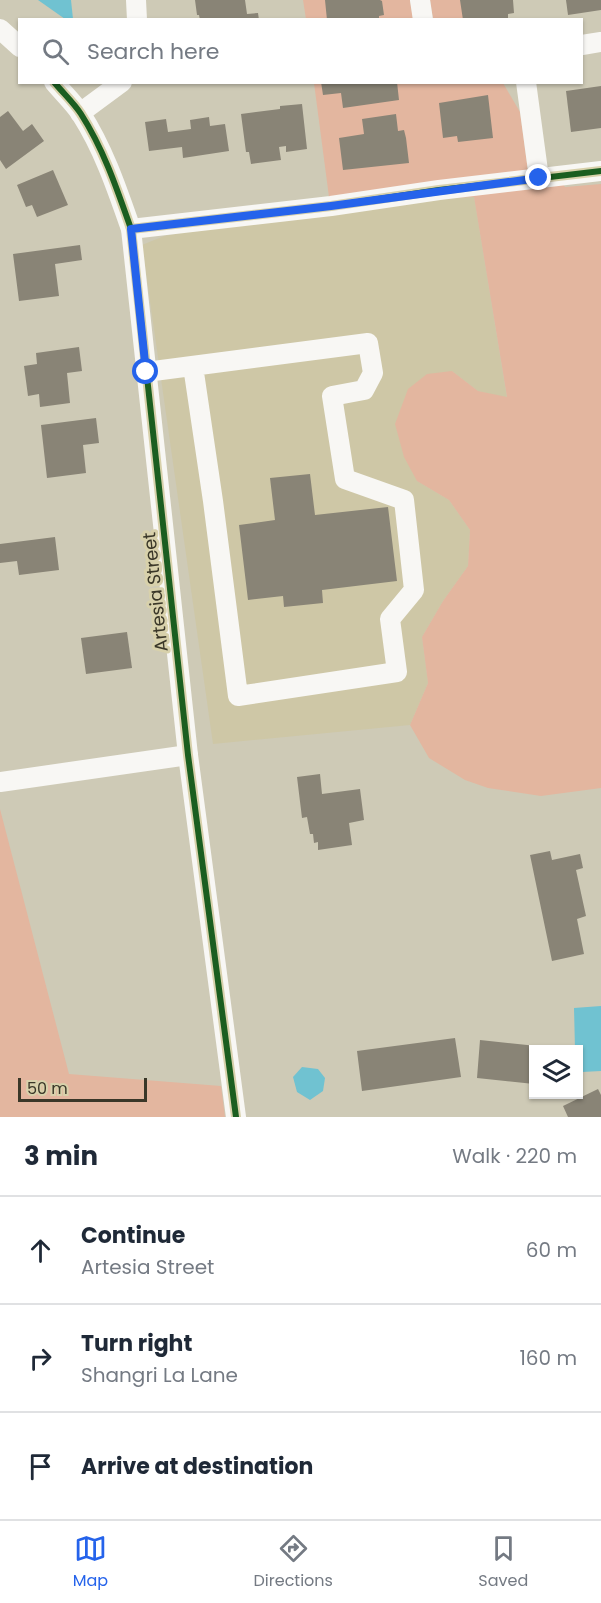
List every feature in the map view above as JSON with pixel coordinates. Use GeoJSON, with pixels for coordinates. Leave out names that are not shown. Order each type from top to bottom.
{"type":"FeatureCollection","features":[{"type":"Feature","properties":{"kind":"street"},"geometry":{"type":"LineString","coordinates":[[136,0],[137,18]]}},
{"type":"Feature","properties":{"kind":"street"},"geometry":{"type":"LineString","coordinates":[[420,0],[423,18]]}},
{"type":"Feature","properties":{"kind":"street"},"geometry":{"type":"LineString","coordinates":[[583,45],[601,42]]}},
{"type":"Feature","properties":{"kind":"street","name":"Artesia Street"},"geometry":{"type":"LineString","coordinates":[[56,84],[80,113],[110,168],[131,229],[188,755],[237,1117]]}},
{"type":"Feature","properties":{"kind":"street"},"geometry":{"type":"LineString","coordinates":[[80,113],[119,84]]}},
{"type":"Feature","properties":{"kind":"street"},"geometry":{"type":"LineString","coordinates":[[526,84],[539,178]]}},
{"type":"Feature","properties":{"kind":"street"},"geometry":{"type":"LineString","coordinates":[[131,229],[601,171]]}},
{"type":"Feature","properties":{"kind":"street"},"geometry":{"type":"LineString","coordinates":[[146,372],[368,343],[373,373],[364,390],[332,396],[345,479],[404,500],[414,590],[390,619],[397,672],[238,696],[193,366]]}},
{"type":"Feature","properties":{"kind":"street"},"geometry":{"type":"LineString","coordinates":[[0,782],[188,755]]}},
{"type":"Feature","properties":{"kind":"shaded area"},"geometry":{"type":"Polygon","coordinates":[[[303,0],[410,0],[413,18],[306,18],[303,0]]]}},
{"type":"Feature","properties":{"kind":"shaded area"},"geometry":{"type":"Polygon","coordinates":[[[430,0],[500,0],[486,18],[433,18],[430,0]]]}},
{"type":"Feature","properties":{"kind":"shaded area"},"geometry":{"type":"Polygon","coordinates":[[[314,84],[504,84],[520,112],[528,171],[329,197],[314,84]]]}},
{"type":"Feature","properties":{"kind":"shaded area"},"geometry":{"type":"Polygon","coordinates":[[[563,184],[565,187],[601,184],[601,788],[541,796],[488,788],[465,780],[429,758],[410,725],[428,683],[422,637],[443,601],[468,566],[470,530],[449,500],[417,481],[404,457],[395,424],[408,389],[427,374],[452,371],[478,391],[507,397],[474,197],[450,198],[563,184]]]}},
{"type":"Feature","properties":{"kind":"shaded area"},"geometry":{"type":"Polygon","coordinates":[[[474,197],[507,398],[478,391],[452,371],[417,481],[449,500],[470,530],[468,566],[443,601],[422,637],[428,683],[410,725],[213,744],[142,245],[164,236],[186,232],[450,198],[474,197]]]}},
{"type":"Feature","properties":{"kind":"shaded area"},"geometry":{"type":"Polygon","coordinates":[[[0,809],[69,1074],[221,1086],[225,1117],[0,1117],[0,809]]]}},
{"type":"Feature","properties":{"kind":"water"},"geometry":{"type":"Polygon","coordinates":[[[38,0],[71,0],[73,18],[64,18],[38,0]]]}},
{"type":"Feature","properties":{"kind":"water"},"geometry":{"type":"Polygon","coordinates":[[[601,1006],[601,1071],[583,1072],[583,1045],[575,1045],[574,1008],[601,1006]]]}},
{"type":"Feature","properties":{"kind":"water"},"geometry":{"type":"Polygon","coordinates":[[[302,1067],[318,1069],[325,1078],[323,1091],[310,1100],[297,1092],[293,1077],[302,1067]]]}},
{"type":"Feature","properties":{"kind":"building"},"geometry":{"type":"Polygon","coordinates":[[[195,0],[245,0],[247,14],[258,13],[259,18],[200,18],[195,0]]]}},
{"type":"Feature","properties":{"kind":"building"},"geometry":{"type":"Polygon","coordinates":[[[325,0],[382,1],[384,15],[379,18],[327,18],[325,0]]]}},
{"type":"Feature","properties":{"kind":"building"},"geometry":{"type":"Polygon","coordinates":[[[460,0],[513,0],[514,13],[508,14],[508,18],[463,18],[460,0]]]}},
{"type":"Feature","properties":{"kind":"building"},"geometry":{"type":"Polygon","coordinates":[[[566,0],[601,0],[601,10],[568,15],[566,0]]]}},
{"type":"Feature","properties":{"kind":"building"},"geometry":{"type":"Polygon","coordinates":[[[321,84],[397,84],[399,100],[343,108],[341,93],[323,95],[321,84]]]}},
{"type":"Feature","properties":{"kind":"building"},"geometry":{"type":"Polygon","coordinates":[[[601,86],[601,128],[571,132],[566,91],[601,86]]]}},
{"type":"Feature","properties":{"kind":"building"},"geometry":{"type":"Polygon","coordinates":[[[488,95],[493,138],[458,142],[457,136],[443,138],[439,103],[488,95]]]}},
{"type":"Feature","properties":{"kind":"building"},"geometry":{"type":"Polygon","coordinates":[[[302,104],[307,149],[286,152],[286,146],[279,147],[281,160],[251,164],[249,152],[246,152],[241,114],[302,104]]]}},
{"type":"Feature","properties":{"kind":"building"},"geometry":{"type":"Polygon","coordinates":[[[8,111],[23,131],[32,124],[44,141],[6,169],[0,160],[0,117],[8,111]]]}},
{"type":"Feature","properties":{"kind":"building"},"geometry":{"type":"Polygon","coordinates":[[[396,114],[398,131],[404,130],[409,163],[343,170],[339,138],[364,134],[362,119],[396,114]]]}},
{"type":"Feature","properties":{"kind":"building"},"geometry":{"type":"Polygon","coordinates":[[[209,117],[210,126],[225,124],[229,151],[183,158],[182,147],[149,151],[145,122],[166,119],[168,132],[191,129],[190,120],[209,117]]]}},
{"type":"Feature","properties":{"kind":"building"},"geometry":{"type":"Polygon","coordinates":[[[53,170],[68,205],[37,217],[32,205],[26,207],[17,185],[53,170]]]}},
{"type":"Feature","properties":{"kind":"building"},"geometry":{"type":"Polygon","coordinates":[[[80,245],[82,260],[55,264],[59,296],[19,301],[13,254],[80,245]]]}},
{"type":"Feature","properties":{"kind":"building"},"geometry":{"type":"Polygon","coordinates":[[[79,347],[82,371],[67,373],[70,403],[40,407],[39,394],[28,396],[24,366],[37,364],[36,353],[79,347]]]}},
{"type":"Feature","properties":{"kind":"building"},"geometry":{"type":"Polygon","coordinates":[[[96,418],[99,443],[83,445],[86,473],[47,478],[41,425],[96,418]]]}},
{"type":"Feature","properties":{"kind":"building"},"geometry":{"type":"Polygon","coordinates":[[[310,474],[315,515],[388,507],[397,581],[322,590],[323,603],[284,607],[283,596],[248,600],[239,525],[275,520],[270,478],[310,474]]]}},
{"type":"Feature","properties":{"kind":"building"},"geometry":{"type":"Polygon","coordinates":[[[55,537],[59,570],[19,575],[17,561],[0,563],[0,544],[55,537]]]}},
{"type":"Feature","properties":{"kind":"building"},"geometry":{"type":"Polygon","coordinates":[[[127,632],[132,668],[86,674],[81,638],[127,632]]]}},
{"type":"Feature","properties":{"kind":"building"},"geometry":{"type":"Polygon","coordinates":[[[320,774],[322,794],[360,789],[364,820],[349,823],[352,845],[318,850],[318,842],[314,843],[313,834],[310,834],[307,817],[302,818],[297,777],[320,774]]]}},
{"type":"Feature","properties":{"kind":"building"},"geometry":{"type":"Polygon","coordinates":[[[550,851],[552,860],[580,854],[583,868],[576,870],[586,916],[577,919],[584,954],[552,961],[530,855],[550,851]]]}},
{"type":"Feature","properties":{"kind":"building"},"geometry":{"type":"Polygon","coordinates":[[[455,1038],[461,1077],[362,1091],[357,1051],[455,1038]]]}},
{"type":"Feature","properties":{"kind":"building"},"geometry":{"type":"Polygon","coordinates":[[[480,1040],[529,1045],[529,1083],[477,1078],[480,1040]]]}},
{"type":"Feature","properties":{"kind":"building"},"geometry":{"type":"Polygon","coordinates":[[[598,1089],[601,1095],[601,1117],[568,1117],[563,1106],[577,1099],[583,1099],[583,1096],[598,1089]]]}},
{"type":"Feature","properties":{"kind":"cycle path"},"geometry":{"type":"LineString","coordinates":[[56,84],[78,110],[97,142],[131,229],[188,755],[236,1117]]}},
{"type":"Feature","properties":{"kind":"cycle path"},"geometry":{"type":"LineString","coordinates":[[131,229],[601,171]]}},
{"type":"Feature","properties":{"kind":"route"},"geometry":{"type":"LineString","coordinates":[[146,372],[131,229],[331,206],[539,178]]}}]}
